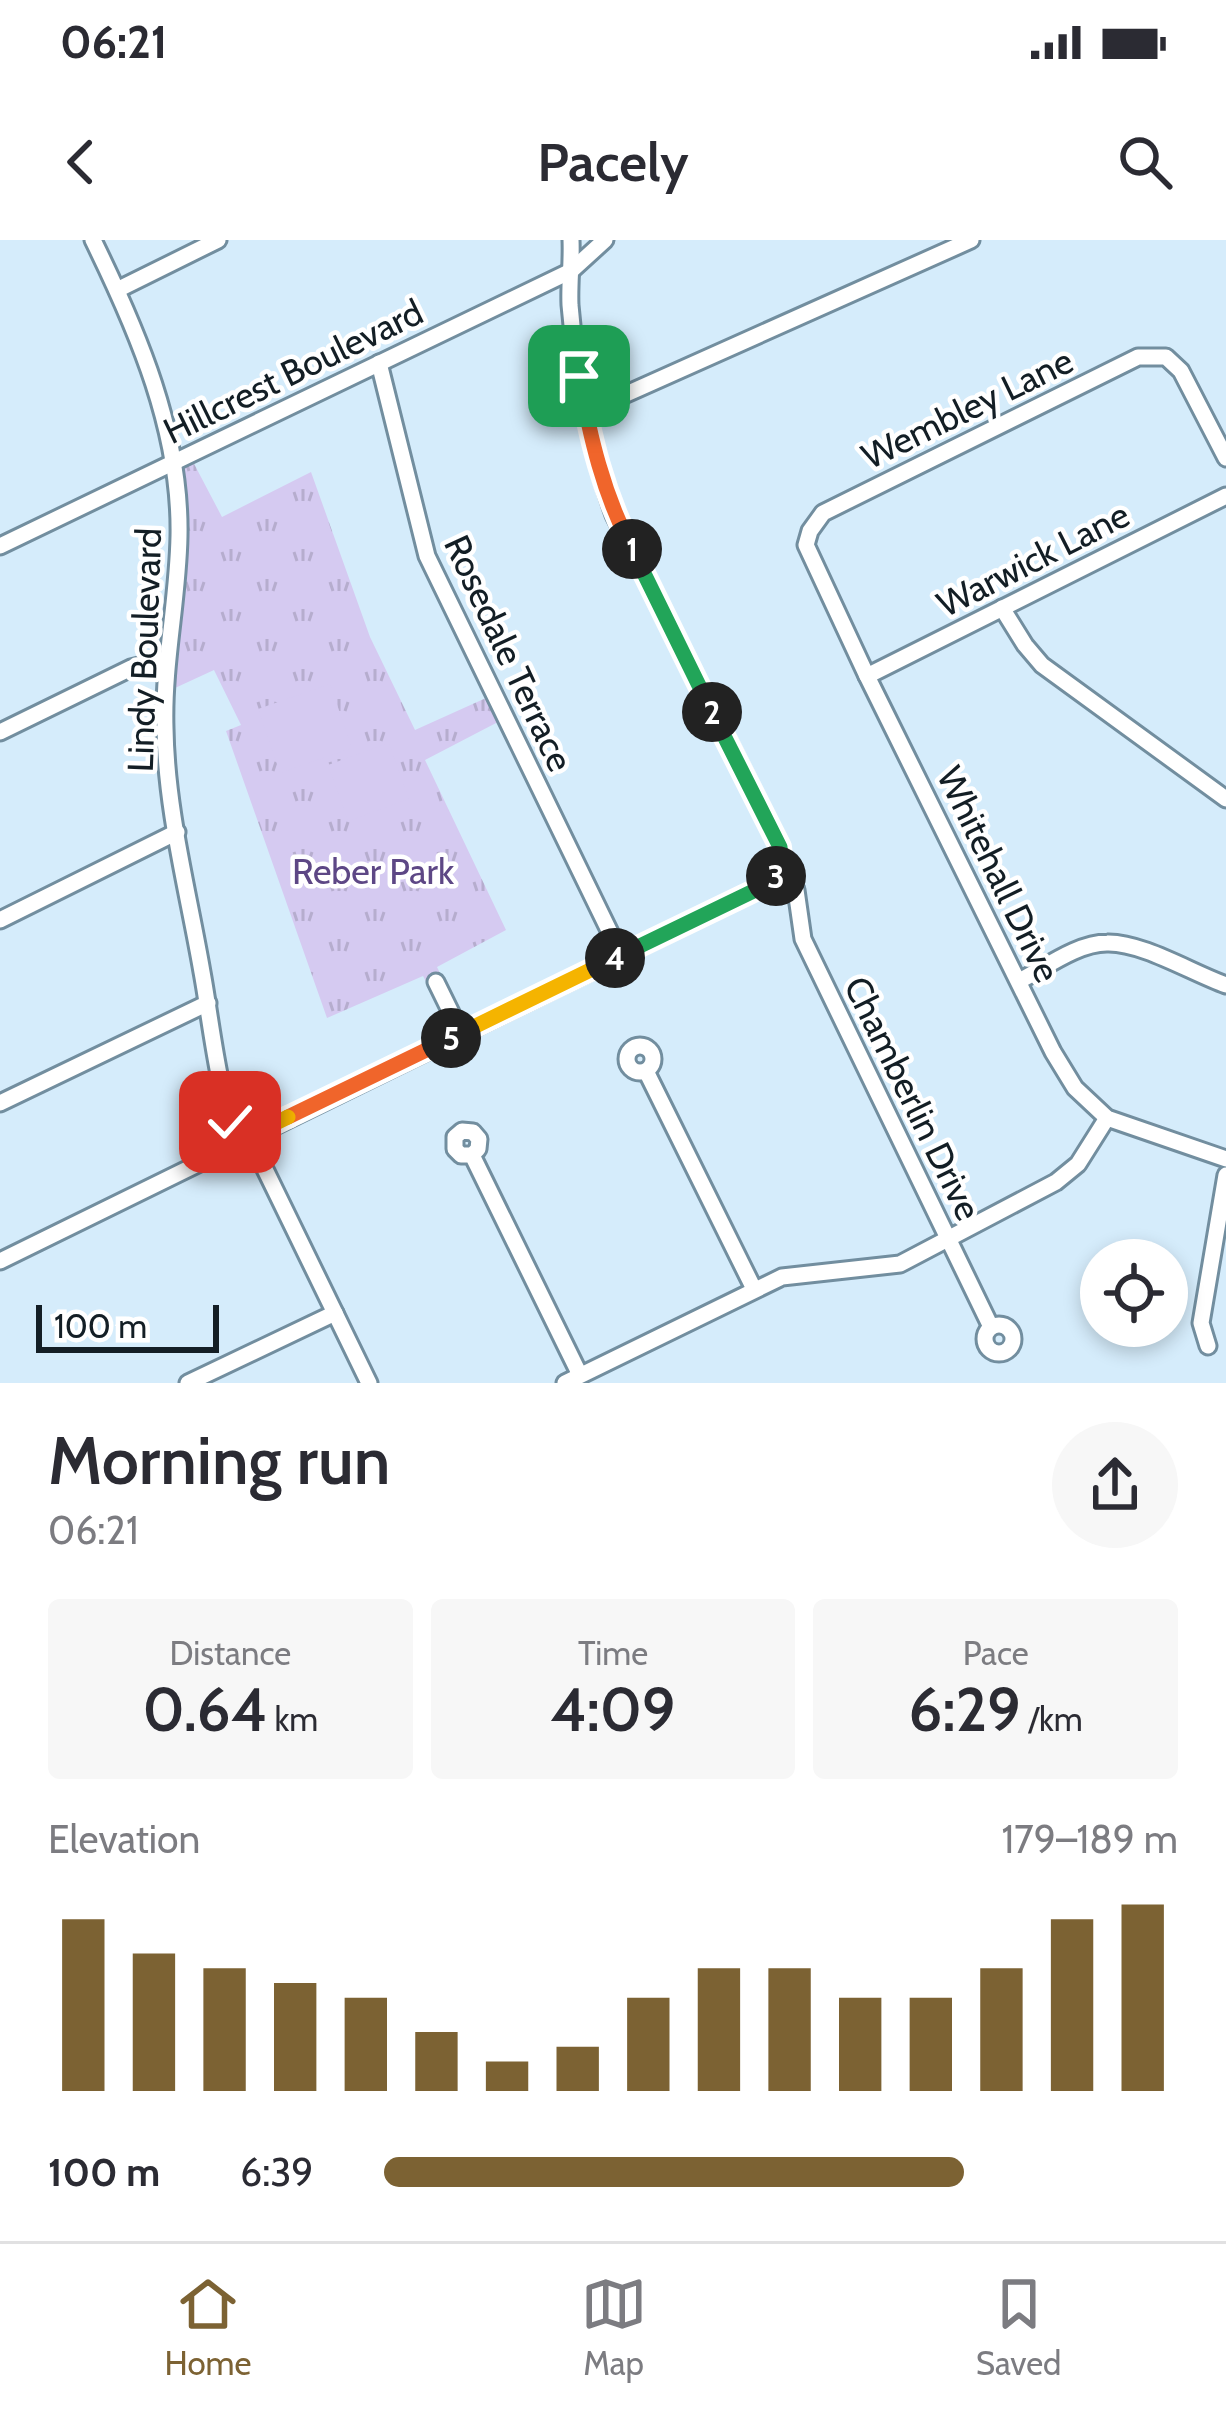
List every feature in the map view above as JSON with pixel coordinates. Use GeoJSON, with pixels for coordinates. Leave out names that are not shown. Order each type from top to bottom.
{"type":"FeatureCollection","features":[{"type":"Feature","properties":{"kind":"street","name":"Lindy Boulevard"},"geometry":{"type":"LineString","coordinates":[[93,240],[117,290],[161,409],[172,462],[179,534],[166,659],[166,753],[230,1122],[239,1141]]}},
{"type":"Feature","properties":{"kind":"street"},"geometry":{"type":"LineString","coordinates":[[117,290],[218,240]]}},
{"type":"Feature","properties":{"kind":"street"},"geometry":{"type":"LineString","coordinates":[[0,1262],[766,885],[779,872],[782,856],[776,837],[614,514],[595,460],[575,355],[571,240]]}},
{"type":"Feature","properties":{"kind":"street","name":"Hillcrest Boulevard"},"geometry":{"type":"LineString","coordinates":[[0,546],[571,271],[605,240]]}},
{"type":"Feature","properties":{"kind":"street"},"geometry":{"type":"LineString","coordinates":[[586,412],[970,240]]}},
{"type":"Feature","properties":{"kind":"street","name":"Wembley Lane"},"geometry":{"type":"LineString","coordinates":[[810,531],[823,512],[1138,357],[1160,355],[1181,371],[1226,458]]}},
{"type":"Feature","properties":{"kind":"street","name":"Rosedale Terrace"},"geometry":{"type":"LineString","coordinates":[[379,363],[427,556],[621,955]]}},
{"type":"Feature","properties":{"kind":"street","name":"Warwick Lane"},"geometry":{"type":"LineString","coordinates":[[867,676],[1226,496]]}},
{"type":"Feature","properties":{"kind":"street","name":"Whitehall Drive"},"geometry":{"type":"LineString","coordinates":[[810,531],[808,556],[1019,981],[1076,1088],[1107,1118]]}},
{"type":"Feature","properties":{"kind":"street"},"geometry":{"type":"LineString","coordinates":[[1002,608],[1042,665],[1226,799]]}},
{"type":"Feature","properties":{"kind":"street"},"geometry":{"type":"LineString","coordinates":[[0,732],[131,668],[166,659]]}},
{"type":"Feature","properties":{"kind":"street"},"geometry":{"type":"LineString","coordinates":[[0,920],[177,832]]}},
{"type":"Feature","properties":{"kind":"street","name":"Chamberlin Drive"},"geometry":{"type":"LineString","coordinates":[[796,890],[803,939],[991,1328]]}},
{"type":"Feature","properties":{"kind":"street"},"geometry":{"type":"LineString","coordinates":[[1019,981],[1084,948],[1106,943],[1130,946],[1226,985]]}},
{"type":"Feature","properties":{"kind":"street"},"geometry":{"type":"LineString","coordinates":[[436,982],[461,1033]]}},
{"type":"Feature","properties":{"kind":"street"},"geometry":{"type":"LineString","coordinates":[[0,1102],[208,1003]]}},
{"type":"Feature","properties":{"kind":"street"},"geometry":{"type":"LineString","coordinates":[[646,1071],[754,1289]]}},
{"type":"Feature","properties":{"kind":"street"},"geometry":{"type":"LineString","coordinates":[[472,1155],[573,1379],[754,1289],[800,1274],[886,1268],[948,1238],[1069,1173],[1107,1118],[1226,1159]]}},
{"type":"Feature","properties":{"kind":"street"},"geometry":{"type":"LineString","coordinates":[[260,1159],[369,1383]]}},
{"type":"Feature","properties":{"kind":"street"},"geometry":{"type":"LineString","coordinates":[[1208,1346],[1201,1323],[1226,1175]]}},
{"type":"Feature","properties":{"kind":"street"},"geometry":{"type":"LineString","coordinates":[[188,1383],[335,1313]]}},
{"type":"Feature","properties":{"kind":"green space","name":"Reber Park"},"geometry":{"type":"Polygon","coordinates":[[[191,458],[222,517],[311,472],[370,637],[415,730],[486,698],[498,722],[425,760],[506,930],[437,967],[449,992],[435,998],[423,976],[327,1018],[226,731],[241,725],[214,670],[175,688],[176,461],[191,458]]]}},
{"type":"Feature","properties":{"kind":"green space"},"geometry":{"type":"Polygon","coordinates":[[[330,684],[352,748],[280,773],[258,709],[330,684]]]}},
{"type":"Feature","properties":{"kind":"green space"},"geometry":{"type":"Polygon","coordinates":[[[389,743],[409,799],[348,821],[328,765],[389,743]]]}},
{"type":"Feature","properties":{"kind":"route"},"geometry":{"type":"LineString","coordinates":[[230,1122],[239,1141],[766,885],[779,872],[782,856],[776,837],[614,514],[595,460],[579,376]]}}]}
